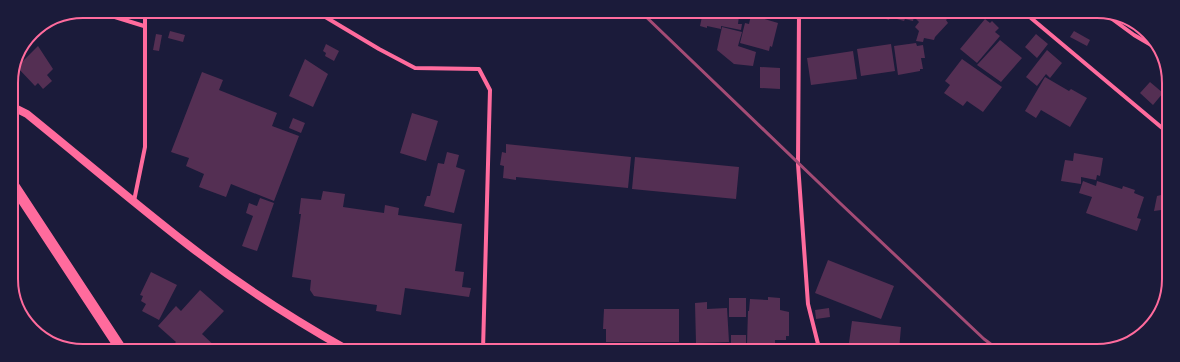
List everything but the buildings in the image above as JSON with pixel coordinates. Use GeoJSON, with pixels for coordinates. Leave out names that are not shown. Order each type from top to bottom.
{"type":"FeatureCollection","features":[{"type":"Feature","properties":{"kind":"highway"},"geometry":{"type":"LineString","coordinates":[[18,191],[118,344]]}},
{"type":"Feature","properties":{"kind":"main road"},"geometry":{"type":"LineString","coordinates":[[18,110],[27,114],[188,244],[250,289],[337,344]]}},
{"type":"Feature","properties":{"kind":"street"},"geometry":{"type":"LineString","coordinates":[[118,18],[144,26]]}},
{"type":"Feature","properties":{"kind":"street"},"geometry":{"type":"LineString","coordinates":[[134,201],[145,147],[145,18]]}},
{"type":"Feature","properties":{"kind":"street"},"geometry":{"type":"LineString","coordinates":[[327,18],[379,49],[415,68],[479,69],[490,90],[483,344]]}},
{"type":"Feature","properties":{"kind":"street"},"geometry":{"type":"LineString","coordinates":[[799,18],[798,164],[808,304],[818,344]]}},
{"type":"Feature","properties":{"kind":"street"},"geometry":{"type":"LineString","coordinates":[[1031,18],[1162,128]]}},
{"type":"Feature","properties":{"kind":"street"},"geometry":{"type":"LineString","coordinates":[[1113,20],[1148,43]]}},
{"type":"Feature","properties":{"kind":"railway"},"geometry":{"type":"LineString","coordinates":[[647,18],[841,204],[991,344]]}}]}
